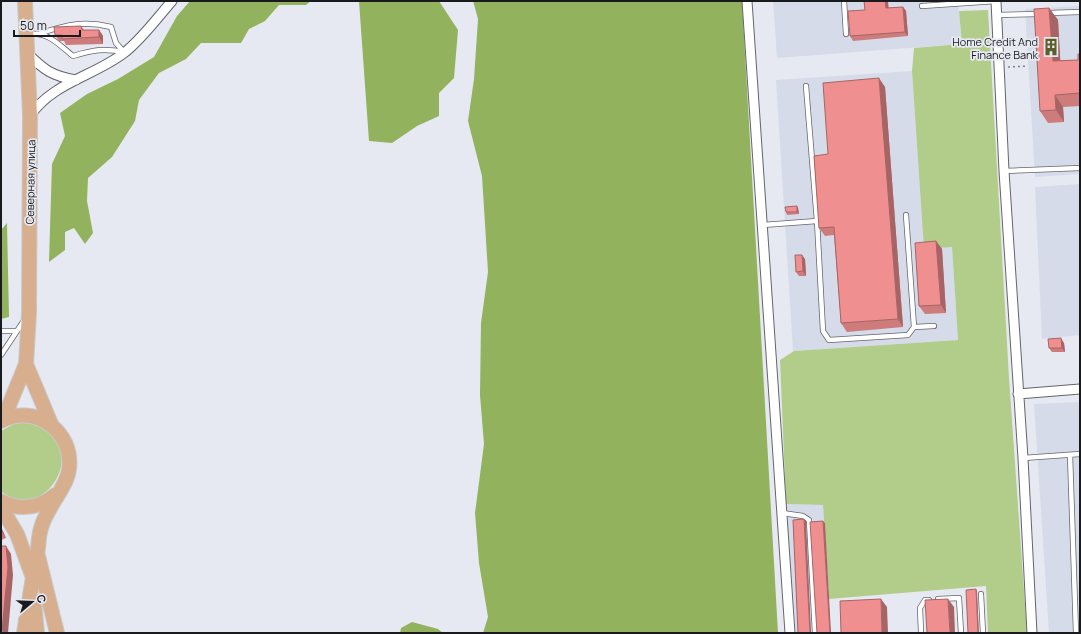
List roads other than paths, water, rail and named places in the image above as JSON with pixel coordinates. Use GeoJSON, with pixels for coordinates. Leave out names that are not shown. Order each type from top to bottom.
{"type":"FeatureCollection","features":[{"type":"Feature","properties":{"kind":"main road","name":"Северная улица"},"geometry":{"type":"LineString","coordinates":[[25,1],[30,116],[29,312],[26,364]]}},
{"type":"Feature","properties":{"kind":"main road"},"geometry":{"type":"LineString","coordinates":[[2,421],[26,364]]}},
{"type":"Feature","properties":{"kind":"main road"},"geometry":{"type":"LineString","coordinates":[[24,633],[32,574],[38,554],[40,531],[46,513],[67,475],[69,456],[63,439],[51,424],[26,364]]}},
{"type":"Feature","properties":{"kind":"main road"},"geometry":{"type":"LineString","coordinates":[[2,421],[15,416],[27,415],[40,418],[51,424]]}},
{"type":"Feature","properties":{"kind":"main road"},"geometry":{"type":"LineString","coordinates":[[1,501],[17,507],[28,507],[39,505],[50,500],[58,492]]}},
{"type":"Feature","properties":{"kind":"main road"},"geometry":{"type":"LineString","coordinates":[[1,507],[17,534],[32,574],[37,633]]}},
{"type":"Feature","properties":{"kind":"main road"},"geometry":{"type":"LineString","coordinates":[[38,554],[57,633]]}},
{"type":"Feature","properties":{"kind":"street"},"geometry":{"type":"LineString","coordinates":[[30,116],[49,96],[76,80],[101,68],[124,52],[172,1]]}},
{"type":"Feature","properties":{"kind":"street"},"geometry":{"type":"LineString","coordinates":[[748,1],[790,633]]}},
{"type":"Feature","properties":{"kind":"street"},"geometry":{"type":"LineString","coordinates":[[996,1],[998,68],[1023,458],[1032,633]]}},
{"type":"Feature","properties":{"kind":"street"},"geometry":{"type":"LineString","coordinates":[[27,53],[54,75],[76,80]]}},
{"type":"Feature","properties":{"kind":"street"},"geometry":{"type":"LineString","coordinates":[[1018,394],[1080,389]]}},
{"type":"Feature","properties":{"kind":"lane"},"geometry":{"type":"LineString","coordinates":[[844,1],[846,34]]}},
{"type":"Feature","properties":{"kind":"lane"},"geometry":{"type":"LineString","coordinates":[[922,6],[996,1]]}},
{"type":"Feature","properties":{"kind":"lane"},"geometry":{"type":"LineString","coordinates":[[997,15],[1080,12]]}},
{"type":"Feature","properties":{"kind":"lane"},"geometry":{"type":"LineString","coordinates":[[27,34],[41,33],[71,23],[98,23],[111,27],[116,43],[124,52]]}},
{"type":"Feature","properties":{"kind":"lane"},"geometry":{"type":"LineString","coordinates":[[41,33],[52,39],[73,56],[94,50],[108,49],[124,52]]}},
{"type":"Feature","properties":{"kind":"lane"},"geometry":{"type":"LineString","coordinates":[[806,86],[823,331],[829,340],[908,335],[914,327],[906,215]]}},
{"type":"Feature","properties":{"kind":"lane"},"geometry":{"type":"LineString","coordinates":[[1004,171],[1080,168]]}},
{"type":"Feature","properties":{"kind":"lane"},"geometry":{"type":"LineString","coordinates":[[763,225],[816,221]]}},
{"type":"Feature","properties":{"kind":"lane"},"geometry":{"type":"LineString","coordinates":[[1,355],[29,312]]}},
{"type":"Feature","properties":{"kind":"lane"},"geometry":{"type":"LineString","coordinates":[[914,327],[934,326]]}},
{"type":"Feature","properties":{"kind":"lane"},"geometry":{"type":"LineString","coordinates":[[1,331],[17,331]]}},
{"type":"Feature","properties":{"kind":"lane"},"geometry":{"type":"LineString","coordinates":[[1023,458],[1080,454]]}},
{"type":"Feature","properties":{"kind":"lane"},"geometry":{"type":"LineString","coordinates":[[1070,455],[1076,633]]}},
{"type":"Feature","properties":{"kind":"lane"},"geometry":{"type":"LineString","coordinates":[[782,513],[803,516],[809,520],[815,633]]}},
{"type":"Feature","properties":{"kind":"lane"},"geometry":{"type":"LineString","coordinates":[[981,594],[983,633]]}},
{"type":"Feature","properties":{"kind":"lane"},"geometry":{"type":"LineString","coordinates":[[921,633],[920,608],[925,600],[959,598],[961,633]]}},
{"type":"Feature","properties":{"kind":"place","name":"Home Credit And Finance Bank"},"geometry":{"type":"Point","coordinates":[1051,47]}}]}
